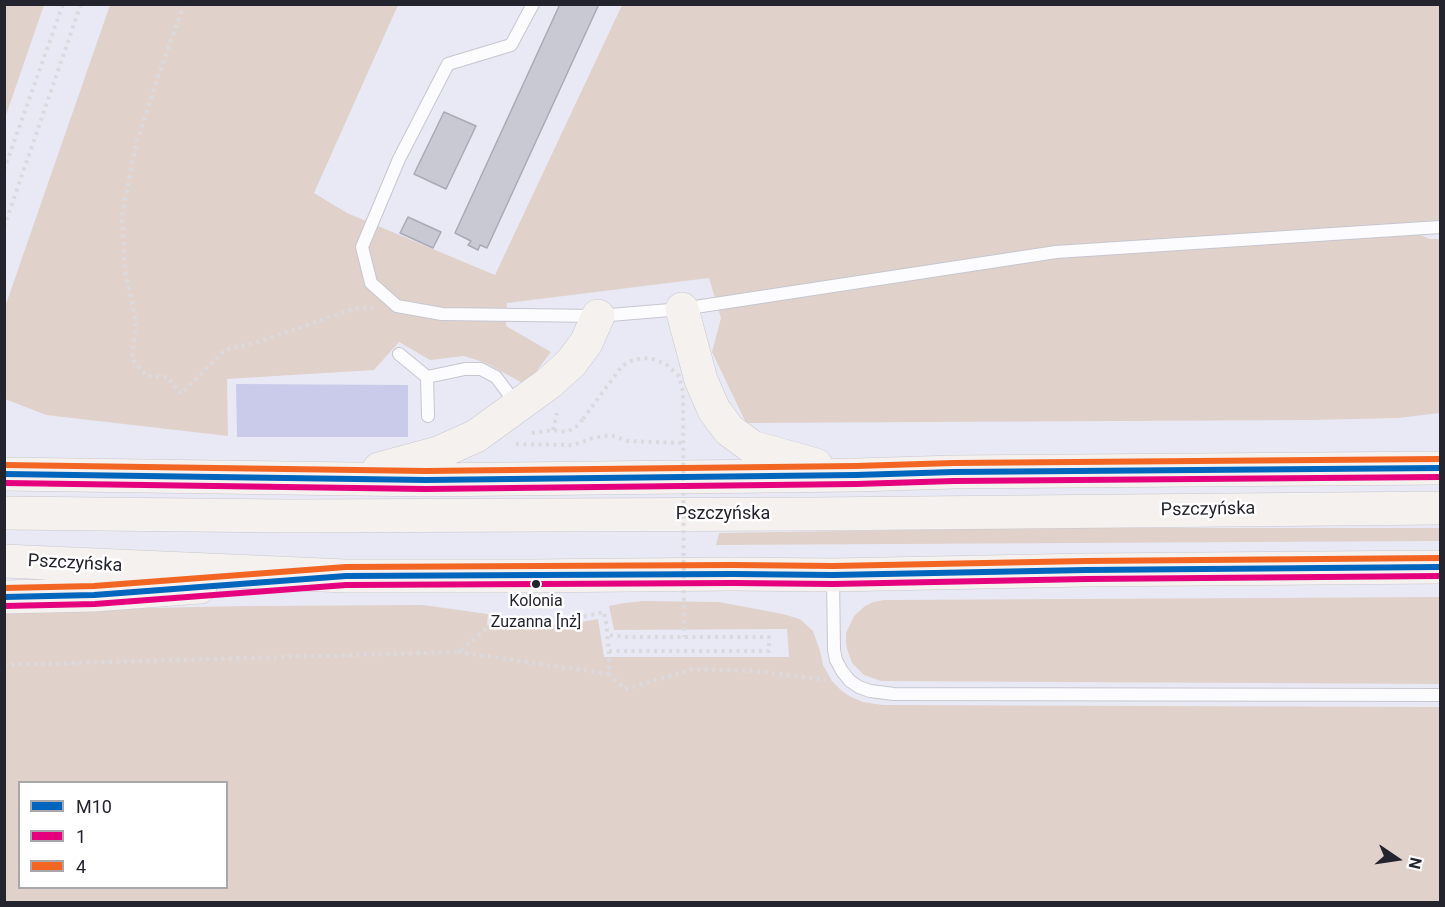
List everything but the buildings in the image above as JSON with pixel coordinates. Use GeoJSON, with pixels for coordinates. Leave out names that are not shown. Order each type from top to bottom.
{"type":"FeatureCollection","features":[{"type":"Feature","properties":{"kind":"main road"},"geometry":{"type":"LineString","coordinates":[[682,309],[701,380],[714,410],[729,430],[752,447],[856,475]]}},
{"type":"Feature","properties":{"kind":"main road"},"geometry":{"type":"LineString","coordinates":[[345,478],[438,453],[476,436],[549,383],[571,363],[586,343],[598,315]]}},
{"type":"Feature","properties":{"kind":"main road"},"geometry":{"type":"LineString","coordinates":[[4,474],[426,480],[856,475],[978,471],[1440,468]]}},
{"type":"Feature","properties":{"kind":"main road","name":"Pszczyńska"},"geometry":{"type":"LineString","coordinates":[[4,513],[288,516],[1440,508]]}},
{"type":"Feature","properties":{"kind":"main road","name":"Pszczyńska"},"geometry":{"type":"LineString","coordinates":[[4,561],[346,576],[833,575],[1074,570],[1440,567]]}},
{"type":"Feature","properties":{"kind":"main road"},"geometry":{"type":"LineString","coordinates":[[4,597],[94,595],[346,576]]}},
{"type":"Feature","properties":{"kind":"lane"},"geometry":{"type":"LineString","coordinates":[[533,4],[511,45],[448,64],[399,159],[362,247],[371,284],[397,306],[442,314],[598,315],[682,309],[1056,252],[1440,227]]}},
{"type":"Feature","properties":{"kind":"lane"},"geometry":{"type":"LineString","coordinates":[[399,354],[427,377],[428,416]]}},
{"type":"Feature","properties":{"kind":"lane"},"geometry":{"type":"LineString","coordinates":[[427,377],[465,369],[481,369],[496,377],[517,406]]}},
{"type":"Feature","properties":{"kind":"lane"},"geometry":{"type":"LineString","coordinates":[[833,575],[832,601],[836,660],[842,671],[854,683],[870,691],[894,694],[1440,695]]}},
{"type":"Feature","properties":{"kind":"path"},"geometry":{"type":"LineString","coordinates":[[4,170],[63,4]]}},
{"type":"Feature","properties":{"kind":"path"},"geometry":{"type":"LineString","coordinates":[[4,227],[81,4]]}},
{"type":"Feature","properties":{"kind":"path"},"geometry":{"type":"LineString","coordinates":[[184,4],[160,68],[136,144],[122,216],[125,271],[136,321],[132,359],[147,376],[167,377],[181,394],[225,350],[258,342],[352,309],[397,306]]}},
{"type":"Feature","properties":{"kind":"path"},"geometry":{"type":"LineString","coordinates":[[554,430],[567,432],[577,426],[622,366],[631,361],[642,358],[653,359],[666,364],[679,376],[683,392],[684,637]]}},
{"type":"Feature","properties":{"kind":"path"},"geometry":{"type":"LineString","coordinates":[[510,444],[573,445],[610,435],[628,441],[682,443]]}},
{"type":"Feature","properties":{"kind":"path"},"geometry":{"type":"LineString","coordinates":[[458,652],[499,618],[577,618],[604,612],[608,635],[609,674]]}},
{"type":"Feature","properties":{"kind":"path"},"geometry":{"type":"LineString","coordinates":[[608,635],[769,637],[769,651],[609,651]]}},
{"type":"Feature","properties":{"kind":"path"},"geometry":{"type":"LineString","coordinates":[[4,664],[458,652],[609,674],[624,689],[693,669],[755,670],[854,683]]}},
{"type":"Feature","properties":{"kind":"shaded area"},"geometry":{"type":"Polygon","coordinates":[[[4,5],[44,5],[5,118],[4,5]]]}},
{"type":"Feature","properties":{"kind":"shaded area"},"geometry":{"type":"Polygon","coordinates":[[[110,5],[398,5],[314,193],[347,213],[495,275],[622,5],[1440,5],[1440,222],[1401,227],[1430,239],[1440,239],[1440,413],[1398,418],[1313,420],[746,423],[712,352],[721,318],[709,278],[507,303],[506,326],[551,352],[526,385],[486,363],[464,356],[430,360],[399,342],[374,370],[227,379],[228,436],[46,415],[5,399],[6,304],[110,5]]]}},
{"type":"Feature","properties":{"kind":"shaded area"},"geometry":{"type":"Polygon","coordinates":[[[1020,528],[1440,528],[1440,541],[716,545],[719,533],[1020,528]]]}},
{"type":"Feature","properties":{"kind":"shaded area"},"geometry":{"type":"Polygon","coordinates":[[[1440,597],[1440,684],[881,681],[864,675],[852,663],[846,642],[846,633],[854,616],[865,606],[884,600],[1440,597]]]}},
{"type":"Feature","properties":{"kind":"shaded area"},"geometry":{"type":"Polygon","coordinates":[[[643,601],[719,602],[800,619],[813,631],[823,665],[832,681],[849,696],[863,702],[883,705],[1440,707],[1440,902],[5,902],[4,611],[423,605],[488,614],[487,625],[565,625],[598,619],[604,657],[789,657],[787,629],[614,630],[609,606],[643,601]]]}},
{"type":"Feature","properties":{"kind":"water"},"geometry":{"type":"Polygon","coordinates":[[[236,384],[408,385],[408,437],[237,437],[236,384]]]}},
{"type":"Feature","properties":{"kind":"transit line","name":"4"},"geometry":{"type":"LineString","coordinates":[[4,465],[426,471],[1440,459]]}},
{"type":"Feature","properties":{"kind":"transit line","name":"M10"},"geometry":{"type":"LineString","coordinates":[[4,474],[426,480],[1440,468]]}},
{"type":"Feature","properties":{"kind":"transit line","name":"1"},"geometry":{"type":"LineString","coordinates":[[4,483],[426,489],[1440,477]]}},
{"type":"Feature","properties":{"kind":"transit line","name":"4"},"geometry":{"type":"LineString","coordinates":[[4,588],[94,586],[346,567],[833,566],[1440,558]]}},
{"type":"Feature","properties":{"kind":"transit line","name":"M10"},"geometry":{"type":"LineString","coordinates":[[4,597],[94,595],[346,576],[833,575],[1440,567]]}},
{"type":"Feature","properties":{"kind":"transit line","name":"1"},"geometry":{"type":"LineString","coordinates":[[4,606],[95,604],[346,585],[833,584],[1440,576]]}},
{"type":"Feature","properties":{"kind":"place","name":"Kolonia Zuzanna [nż]"},"geometry":{"type":"Point","coordinates":[536,584]}}]}
